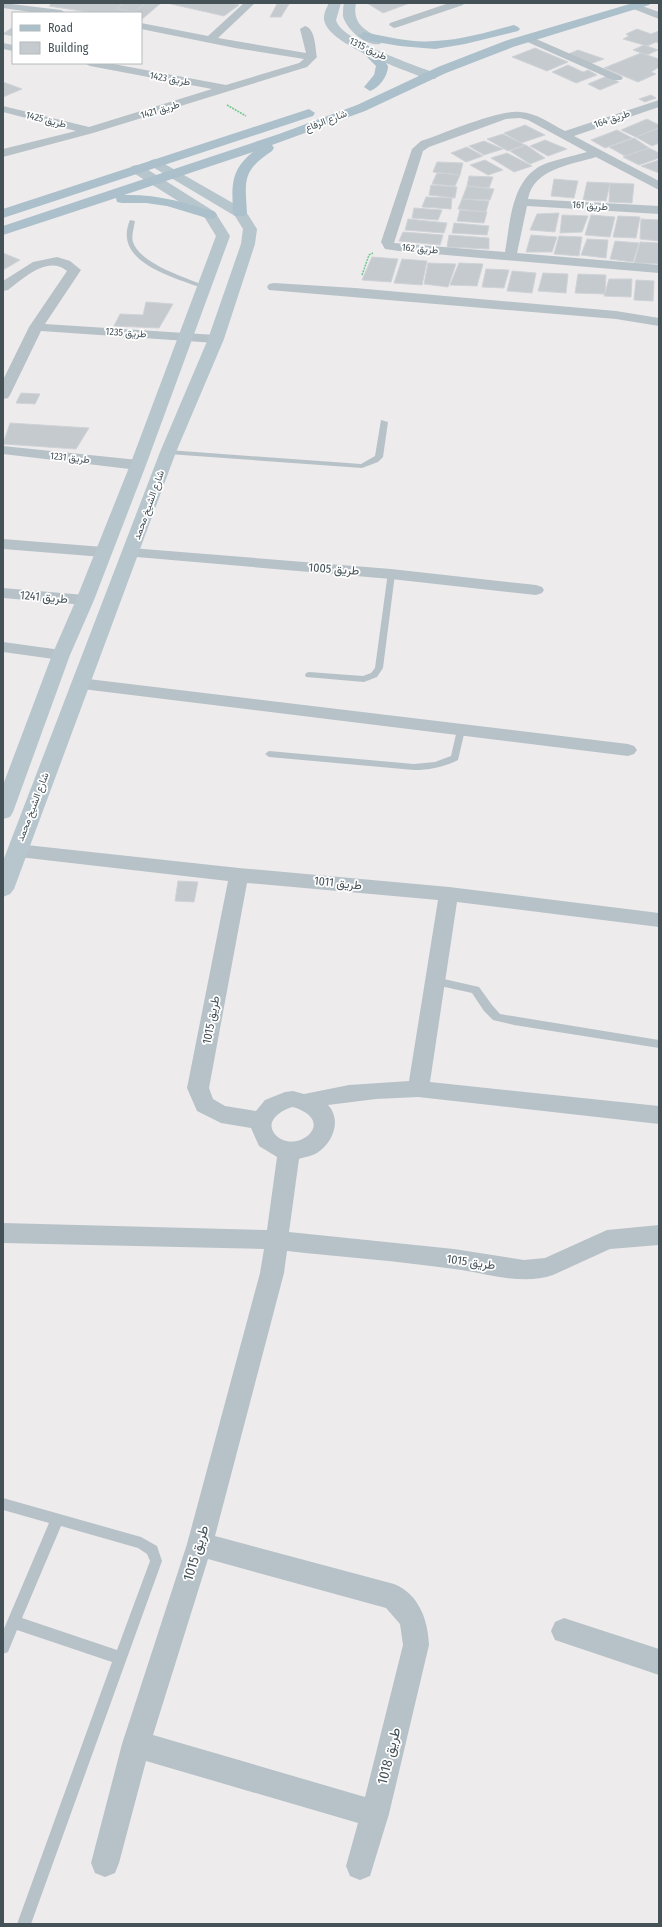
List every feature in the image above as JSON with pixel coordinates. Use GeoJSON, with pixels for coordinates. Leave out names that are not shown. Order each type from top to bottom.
{"type":"FeatureCollection","features":[{"type":"Feature","properties":{"kind":"main road","name":"شارع الرفاع"},"geometry":{"type":"LineString","coordinates":[[3,231],[284,137],[361,108],[442,70],[527,38],[640,4]]}},
{"type":"Feature","properties":{"kind":"main road"},"geometry":{"type":"LineString","coordinates":[[440,57],[529,24]]}},
{"type":"Feature","properties":{"kind":"main road"},"geometry":{"type":"LineString","coordinates":[[364,42],[436,45],[458,42],[514,29]]}},
{"type":"Feature","properties":{"kind":"main road"},"geometry":{"type":"LineString","coordinates":[[364,42],[383,69],[381,76],[370,87]]}},
{"type":"Feature","properties":{"kind":"main road"},"geometry":{"type":"LineString","coordinates":[[356,93],[425,63]]}},
{"type":"Feature","properties":{"kind":"main road","name":"شارع الرفاع"},"geometry":{"type":"LineString","coordinates":[[3,214],[322,108]]}},
{"type":"Feature","properties":{"kind":"main road"},"geometry":{"type":"LineString","coordinates":[[240,213],[239,187],[241,172],[245,164],[254,156],[284,137]]}},
{"type":"Feature","properties":{"kind":"main road"},"geometry":{"type":"LineString","coordinates":[[89,202],[151,198],[173,202],[210,215]]}},
{"type":"Feature","properties":{"kind":"street"},"geometry":{"type":"LineString","coordinates":[[210,40],[250,3]]}},
{"type":"Feature","properties":{"kind":"street","name":"طريق 1315"},"geometry":{"type":"LineString","coordinates":[[335,3],[330,14],[332,27],[348,41],[364,42],[442,70]]}},
{"type":"Feature","properties":{"kind":"street","name":"طريق 1315"},"geometry":{"type":"LineString","coordinates":[[350,3],[347,11],[349,19],[364,42],[412,68],[431,76]]}},
{"type":"Feature","properties":{"kind":"street"},"geometry":{"type":"LineString","coordinates":[[394,25],[459,3]]}},
{"type":"Feature","properties":{"kind":"street"},"geometry":{"type":"LineString","coordinates":[[3,4],[55,12]]}},
{"type":"Feature","properties":{"kind":"street"},"geometry":{"type":"LineString","coordinates":[[640,4],[659,16]]}},
{"type":"Feature","properties":{"kind":"street"},"geometry":{"type":"LineString","coordinates":[[8,15],[17,6]]}},
{"type":"Feature","properties":{"kind":"street"},"geometry":{"type":"LineString","coordinates":[[142,26],[210,40],[312,57],[305,29]]}},
{"type":"Feature","properties":{"kind":"street"},"geometry":{"type":"LineString","coordinates":[[527,38],[617,78]]}},
{"type":"Feature","properties":{"kind":"street","name":"طريق 1421"},"geometry":{"type":"LineString","coordinates":[[3,153],[89,131],[228,89],[303,65],[312,57]]}},
{"type":"Feature","properties":{"kind":"street","name":"طريق 1423"},"geometry":{"type":"LineString","coordinates":[[95,64],[228,89]]}},
{"type":"Feature","properties":{"kind":"street","name":"طريق 164"},"geometry":{"type":"LineString","coordinates":[[565,135],[656,106]]}},
{"type":"Feature","properties":{"kind":"street","name":"طريق 1425"},"geometry":{"type":"LineString","coordinates":[[3,109],[89,131]]}},
{"type":"Feature","properties":{"kind":"street","name":"طريق 162"},"geometry":{"type":"LineString","coordinates":[[565,135],[532,118],[520,115],[505,116],[426,144],[418,149],[387,242],[390,246],[399,247],[659,269]]}},
{"type":"Feature","properties":{"kind":"street"},"geometry":{"type":"LineString","coordinates":[[565,135],[659,186]]}},
{"type":"Feature","properties":{"kind":"street"},"geometry":{"type":"LineString","coordinates":[[510,257],[524,189],[530,180],[542,170],[597,153]]}},
{"type":"Feature","properties":{"kind":"street","name":"شارع الشيخ محمد"},"geometry":{"type":"LineString","coordinates":[[3,889],[168,452],[216,339],[248,244],[250,229],[240,213],[156,163]]}},
{"type":"Feature","properties":{"kind":"street","name":"شارع الشيخ محمد"},"geometry":{"type":"LineString","coordinates":[[3,812],[61,655],[85,600],[138,465],[223,236],[210,215],[137,169]]}},
{"type":"Feature","properties":{"kind":"street","name":"طريق 161"},"geometry":{"type":"LineString","coordinates":[[522,202],[659,210]]}},
{"type":"Feature","properties":{"kind":"street"},"geometry":{"type":"LineString","coordinates":[[3,287],[40,263],[58,261],[68,264],[74,270],[36,327],[8,377],[3,395]]}},
{"type":"Feature","properties":{"kind":"street"},"geometry":{"type":"LineString","coordinates":[[274,287],[355,292],[616,315],[659,322]]}},
{"type":"Feature","properties":{"kind":"street","name":"طريق 1235"},"geometry":{"type":"LineString","coordinates":[[36,327],[216,339]]}},
{"type":"Feature","properties":{"kind":"street","name":"طريق 1231"},"geometry":{"type":"LineString","coordinates":[[3,450],[138,465]]}},
{"type":"Feature","properties":{"kind":"street"},"geometry":{"type":"LineString","coordinates":[[3,544],[104,552]]}},
{"type":"Feature","properties":{"kind":"street","name":"طريق 1005"},"geometry":{"type":"LineString","coordinates":[[131,553],[391,574],[536,590]]}},
{"type":"Feature","properties":{"kind":"street","name":"طريق 1241"},"geometry":{"type":"LineString","coordinates":[[3,593],[85,600]]}},
{"type":"Feature","properties":{"kind":"street"},"geometry":{"type":"LineString","coordinates":[[3,648],[61,655]]}},
{"type":"Feature","properties":{"kind":"street"},"geometry":{"type":"LineString","coordinates":[[80,684],[628,750]]}},
{"type":"Feature","properties":{"kind":"street","name":"طريق 1011"},"geometry":{"type":"LineString","coordinates":[[17,851],[239,875],[449,894],[659,920]]}},
{"type":"Feature","properties":{"kind":"street","name":"طريق 1015"},"geometry":{"type":"LineString","coordinates":[[239,875],[198,1088],[206,1105],[221,1114],[262,1121]]}},
{"type":"Feature","properties":{"kind":"street"},"geometry":{"type":"LineString","coordinates":[[418,1089],[449,894]]}},
{"type":"Feature","properties":{"kind":"street"},"geometry":{"type":"LineString","coordinates":[[307,1101],[319,1109],[325,1119],[324,1131],[317,1142],[305,1149],[290,1151],[277,1147],[268,1141],[262,1131],[262,1121],[268,1110],[279,1102],[293,1099],[307,1101],[340,1094],[389,1089],[418,1089],[659,1115]]}},
{"type":"Feature","properties":{"kind":"street","name":"طريق 1015"},"geometry":{"type":"LineString","coordinates":[[104,1863],[136,1744],[200,1544],[272,1273],[290,1151]]}},
{"type":"Feature","properties":{"kind":"street","name":"طريق 1015"},"geometry":{"type":"LineString","coordinates":[[3,1233],[277,1240],[454,1259],[524,1270],[545,1268],[564,1261],[607,1240],[635,1236],[659,1235]]}},
{"type":"Feature","properties":{"kind":"street","name":"طريق 1018"},"geometry":{"type":"LineString","coordinates":[[200,1544],[394,1597],[407,1610],[416,1625],[416,1645],[375,1814],[360,1866]]}},
{"type":"Feature","properties":{"kind":"street"},"geometry":{"type":"LineString","coordinates":[[564,1632],[659,1662]]}},
{"type":"Feature","properties":{"kind":"street"},"geometry":{"type":"LineString","coordinates":[[136,1744],[375,1814]]}},
{"type":"Feature","properties":{"kind":"lane"},"geometry":{"type":"LineString","coordinates":[[132,221],[130,242],[135,251],[154,266],[204,287]]}},
{"type":"Feature","properties":{"kind":"lane"},"geometry":{"type":"LineString","coordinates":[[168,452],[362,466],[376,460],[379,456],[384,422]]}},
{"type":"Feature","properties":{"kind":"lane"},"geometry":{"type":"LineString","coordinates":[[309,675],[364,679],[374,675],[379,668],[391,574]]}},
{"type":"Feature","properties":{"kind":"lane"},"geometry":{"type":"LineString","coordinates":[[269,754],[414,767],[432,767],[444,764],[455,758],[461,730]]}},
{"type":"Feature","properties":{"kind":"lane"},"geometry":{"type":"LineString","coordinates":[[436,981],[475,990],[483,999],[488,1008],[497,1016],[514,1022],[659,1044]]}},
{"type":"Feature","properties":{"kind":"lane"},"geometry":{"type":"LineString","coordinates":[[3,1504],[141,1543],[152,1550],[156,1561],[24,1924]]}},
{"type":"Feature","properties":{"kind":"lane"},"geometry":{"type":"LineString","coordinates":[[3,1647],[57,1520]]}},
{"type":"Feature","properties":{"kind":"lane"},"geometry":{"type":"LineString","coordinates":[[13,1622],[120,1658]]}},
{"type":"Feature","properties":{"kind":"path"},"geometry":{"type":"LineString","coordinates":[[225,104],[248,118]]}},
{"type":"Feature","properties":{"kind":"building"},"geometry":{"type":"Polygon","coordinates":[[[52,3],[161,3],[142,19],[142,12],[88,12],[49,6],[52,3]]]}},
{"type":"Feature","properties":{"kind":"building"},"geometry":{"type":"Polygon","coordinates":[[[124,3],[146,3],[134,12],[116,9],[124,3]]]}},
{"type":"Feature","properties":{"kind":"building"},"geometry":{"type":"Polygon","coordinates":[[[230,3],[239,5],[224,16],[171,4],[230,3]]]}},
{"type":"Feature","properties":{"kind":"building"},"geometry":{"type":"Polygon","coordinates":[[[367,3],[410,3],[383,13],[367,3]]]}},
{"type":"Feature","properties":{"kind":"building"},"geometry":{"type":"Polygon","coordinates":[[[277,4],[289,4],[281,17],[270,17],[277,4]]]}},
{"type":"Feature","properties":{"kind":"building"},"geometry":{"type":"Polygon","coordinates":[[[12,28],[12,36],[3,34],[12,28]]]}},
{"type":"Feature","properties":{"kind":"building"},"geometry":{"type":"Polygon","coordinates":[[[637,29],[651,34],[659,31],[659,43],[656,42],[647,46],[623,39],[629,36],[626,34],[637,29]]]}},
{"type":"Feature","properties":{"kind":"building"},"geometry":{"type":"Polygon","coordinates":[[[644,45],[658,50],[647,55],[633,50],[644,45]]]}},
{"type":"Feature","properties":{"kind":"building"},"geometry":{"type":"Polygon","coordinates":[[[535,48],[568,62],[547,71],[512,57],[535,48]]]}},
{"type":"Feature","properties":{"kind":"building"},"geometry":{"type":"Polygon","coordinates":[[[578,50],[604,59],[590,64],[566,55],[578,50]]]}},
{"type":"Feature","properties":{"kind":"building"},"geometry":{"type":"Polygon","coordinates":[[[641,53],[659,59],[659,67],[651,72],[656,74],[638,82],[604,68],[641,53]]]}},
{"type":"Feature","properties":{"kind":"building"},"geometry":{"type":"Polygon","coordinates":[[[568,65],[583,72],[588,70],[597,75],[576,83],[552,72],[568,65]]]}},
{"type":"Feature","properties":{"kind":"building"},"geometry":{"type":"Polygon","coordinates":[[[607,76],[619,82],[600,90],[588,84],[607,76]]]}},
{"type":"Feature","properties":{"kind":"building"},"geometry":{"type":"Polygon","coordinates":[[[3,82],[22,89],[3,97],[3,82]]]}},
{"type":"Feature","properties":{"kind":"building"},"geometry":{"type":"Polygon","coordinates":[[[651,95],[656,98],[645,102],[639,99],[651,95]]]}},
{"type":"Feature","properties":{"kind":"building"},"geometry":{"type":"Polygon","coordinates":[[[647,119],[659,125],[659,128],[636,137],[621,130],[647,119]]]}},
{"type":"Feature","properties":{"kind":"building"},"geometry":{"type":"Polygon","coordinates":[[[525,125],[545,135],[521,143],[504,133],[525,125]]]}},
{"type":"Feature","properties":{"kind":"building"},"geometry":{"type":"Polygon","coordinates":[[[659,128],[659,143],[652,146],[636,137],[659,128]]]}},
{"type":"Feature","properties":{"kind":"building"},"geometry":{"type":"Polygon","coordinates":[[[617,130],[632,138],[605,148],[591,140],[617,130]]]}},
{"type":"Feature","properties":{"kind":"building"},"geometry":{"type":"Polygon","coordinates":[[[503,134],[525,145],[508,151],[487,139],[503,134]]]}},
{"type":"Feature","properties":{"kind":"building"},"geometry":{"type":"Polygon","coordinates":[[[634,138],[649,148],[625,156],[609,147],[634,138]]]}},
{"type":"Feature","properties":{"kind":"building"},"geometry":{"type":"Polygon","coordinates":[[[545,140],[567,149],[548,156],[530,146],[545,140]]]}},
{"type":"Feature","properties":{"kind":"building"},"geometry":{"type":"Polygon","coordinates":[[[484,141],[503,149],[484,155],[469,146],[484,141]]]}},
{"type":"Feature","properties":{"kind":"building"},"geometry":{"type":"Polygon","coordinates":[[[526,145],[545,158],[530,164],[510,151],[526,145]]]}},
{"type":"Feature","properties":{"kind":"building"},"geometry":{"type":"Polygon","coordinates":[[[467,147],[483,156],[466,162],[451,153],[467,147]]]}},
{"type":"Feature","properties":{"kind":"building"},"geometry":{"type":"Polygon","coordinates":[[[649,148],[659,153],[659,158],[639,165],[623,157],[649,148]]]}},
{"type":"Feature","properties":{"kind":"building"},"geometry":{"type":"Polygon","coordinates":[[[507,153],[532,166],[514,172],[491,158],[507,153]]]}},
{"type":"Feature","properties":{"kind":"building"},"geometry":{"type":"Polygon","coordinates":[[[485,160],[503,170],[488,175],[470,165],[485,160]]]}},
{"type":"Feature","properties":{"kind":"building"},"geometry":{"type":"Polygon","coordinates":[[[659,160],[659,173],[641,166],[659,160]]]}},
{"type":"Feature","properties":{"kind":"building"},"geometry":{"type":"Polygon","coordinates":[[[437,162],[463,163],[460,175],[433,172],[437,162]]]}},
{"type":"Feature","properties":{"kind":"building"},"geometry":{"type":"Polygon","coordinates":[[[437,173],[460,175],[455,186],[432,184],[437,173]]]}},
{"type":"Feature","properties":{"kind":"building"},"geometry":{"type":"Polygon","coordinates":[[[469,176],[493,177],[489,188],[467,186],[469,176]]]}},
{"type":"Feature","properties":{"kind":"building"},"geometry":{"type":"Polygon","coordinates":[[[554,179],[578,181],[574,198],[551,196],[554,179]]]}},
{"type":"Feature","properties":{"kind":"building"},"geometry":{"type":"Polygon","coordinates":[[[587,182],[610,183],[606,201],[583,200],[587,182]]]}},
{"type":"Feature","properties":{"kind":"building"},"geometry":{"type":"Polygon","coordinates":[[[610,183],[634,184],[632,203],[609,202],[610,183]]]}},
{"type":"Feature","properties":{"kind":"building"},"geometry":{"type":"Polygon","coordinates":[[[431,185],[457,187],[455,198],[429,195],[431,185]]]}},
{"type":"Feature","properties":{"kind":"building"},"geometry":{"type":"Polygon","coordinates":[[[467,186],[494,189],[490,200],[462,199],[467,186]]]}},
{"type":"Feature","properties":{"kind":"building"},"geometry":{"type":"Polygon","coordinates":[[[426,197],[452,198],[451,209],[422,207],[426,197]]]}},
{"type":"Feature","properties":{"kind":"building"},"geometry":{"type":"Polygon","coordinates":[[[462,199],[489,201],[486,212],[458,209],[462,199]]]}},
{"type":"Feature","properties":{"kind":"building"},"geometry":{"type":"Polygon","coordinates":[[[414,208],[442,210],[438,220],[412,218],[414,208]]]}},
{"type":"Feature","properties":{"kind":"building"},"geometry":{"type":"Polygon","coordinates":[[[460,210],[487,212],[484,223],[457,221],[460,210]]]}},
{"type":"Feature","properties":{"kind":"building"},"geometry":{"type":"Polygon","coordinates":[[[559,213],[555,232],[530,230],[537,214],[559,213]]]}},
{"type":"Feature","properties":{"kind":"building"},"geometry":{"type":"Polygon","coordinates":[[[562,215],[588,216],[582,232],[560,233],[562,215]]]}},
{"type":"Feature","properties":{"kind":"building"},"geometry":{"type":"Polygon","coordinates":[[[591,215],[615,217],[610,237],[585,235],[591,215]]]}},
{"type":"Feature","properties":{"kind":"building"},"geometry":{"type":"Polygon","coordinates":[[[618,216],[640,217],[636,238],[613,237],[618,216]]]}},
{"type":"Feature","properties":{"kind":"building"},"geometry":{"type":"Polygon","coordinates":[[[408,219],[447,223],[444,233],[405,230],[408,219]]]}},
{"type":"Feature","properties":{"kind":"building"},"geometry":{"type":"Polygon","coordinates":[[[641,219],[659,220],[659,241],[640,239],[641,219]]]}},
{"type":"Feature","properties":{"kind":"building"},"geometry":{"type":"Polygon","coordinates":[[[454,223],[489,226],[487,235],[452,233],[454,223]]]}},
{"type":"Feature","properties":{"kind":"building"},"geometry":{"type":"Polygon","coordinates":[[[403,232],[443,235],[440,245],[399,241],[403,232]]]}},
{"type":"Feature","properties":{"kind":"building"},"geometry":{"type":"Polygon","coordinates":[[[449,235],[489,238],[489,249],[447,247],[449,235]]]}},
{"type":"Feature","properties":{"kind":"building"},"geometry":{"type":"Polygon","coordinates":[[[531,235],[557,237],[552,252],[526,252],[531,235]]]}},
{"type":"Feature","properties":{"kind":"building"},"geometry":{"type":"Polygon","coordinates":[[[559,236],[582,237],[579,256],[554,254],[559,236]]]}},
{"type":"Feature","properties":{"kind":"building"},"geometry":{"type":"Polygon","coordinates":[[[587,239],[608,240],[606,258],[581,255],[587,239]]]}},
{"type":"Feature","properties":{"kind":"building"},"geometry":{"type":"Polygon","coordinates":[[[615,241],[639,243],[633,262],[610,259],[615,241]]]}},
{"type":"Feature","properties":{"kind":"building"},"geometry":{"type":"Polygon","coordinates":[[[640,242],[659,243],[659,264],[634,263],[640,242]]]}},
{"type":"Feature","properties":{"kind":"building"},"geometry":{"type":"Polygon","coordinates":[[[3,253],[20,260],[3,270],[3,253]]]}},
{"type":"Feature","properties":{"kind":"building"},"geometry":{"type":"Polygon","coordinates":[[[372,257],[398,259],[391,282],[362,280],[372,257]]]}},
{"type":"Feature","properties":{"kind":"building"},"geometry":{"type":"Polygon","coordinates":[[[402,259],[427,261],[422,285],[394,283],[402,259]]]}},
{"type":"Feature","properties":{"kind":"building"},"geometry":{"type":"Polygon","coordinates":[[[428,263],[456,264],[448,287],[424,284],[428,263]]]}},
{"type":"Feature","properties":{"kind":"building"},"geometry":{"type":"Polygon","coordinates":[[[459,263],[483,264],[477,286],[450,285],[459,263]]]}},
{"type":"Feature","properties":{"kind":"building"},"geometry":{"type":"Polygon","coordinates":[[[486,269],[509,270],[504,288],[482,287],[486,269]]]}},
{"type":"Feature","properties":{"kind":"building"},"geometry":{"type":"Polygon","coordinates":[[[512,271],[536,273],[532,293],[507,291],[512,271]]]}},
{"type":"Feature","properties":{"kind":"building"},"geometry":{"type":"Polygon","coordinates":[[[543,273],[568,274],[566,293],[538,291],[543,273]]]}},
{"type":"Feature","properties":{"kind":"building"},"geometry":{"type":"Polygon","coordinates":[[[578,274],[606,275],[605,294],[575,293],[578,274]]]}},
{"type":"Feature","properties":{"kind":"building"},"geometry":{"type":"Polygon","coordinates":[[[609,279],[632,279],[631,297],[604,296],[609,279]]]}},
{"type":"Feature","properties":{"kind":"building"},"geometry":{"type":"Polygon","coordinates":[[[636,280],[654,281],[653,301],[634,300],[636,280]]]}},
{"type":"Feature","properties":{"kind":"building"},"geometry":{"type":"Polygon","coordinates":[[[146,302],[173,304],[159,328],[114,326],[120,314],[143,315],[146,302]]]}},
{"type":"Feature","properties":{"kind":"building"},"geometry":{"type":"Polygon","coordinates":[[[21,393],[40,394],[35,404],[16,403],[21,393]]]}},
{"type":"Feature","properties":{"kind":"building"},"geometry":{"type":"Polygon","coordinates":[[[10,423],[89,428],[76,449],[3,444],[10,423]]]}},
{"type":"Feature","properties":{"kind":"building"},"geometry":{"type":"Polygon","coordinates":[[[178,881],[198,882],[194,902],[175,901],[178,881]]]}}]}
